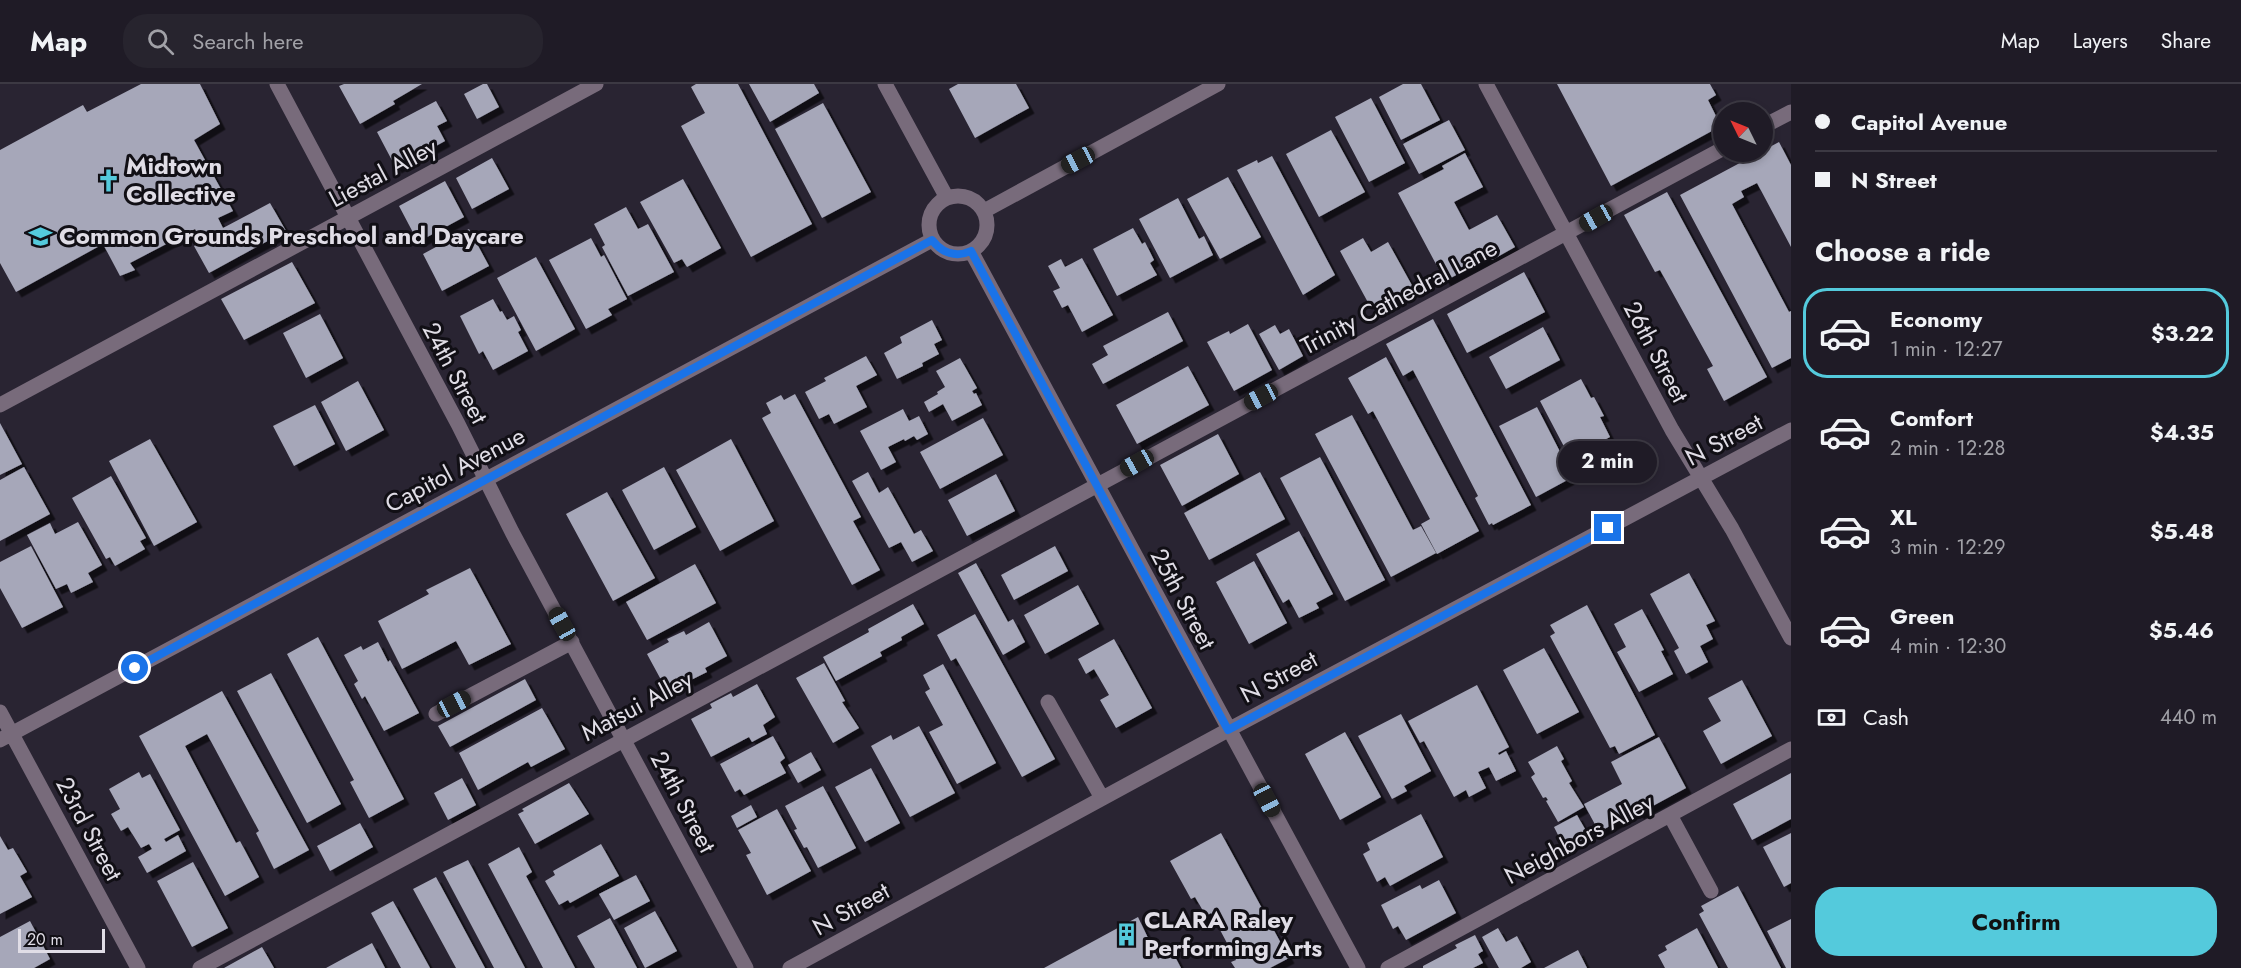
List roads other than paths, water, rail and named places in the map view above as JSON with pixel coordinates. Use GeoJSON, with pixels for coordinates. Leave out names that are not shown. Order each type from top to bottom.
{"type":"FeatureCollection","features":[{"type":"Feature","properties":{"kind":"street","name":"24th Street"},"geometry":{"type":"LineString","coordinates":[[277,84],[746,968]]}},
{"type":"Feature","properties":{"kind":"street","name":"Liestal Alley"},"geometry":{"type":"LineString","coordinates":[[0,405],[596,84]]}},
{"type":"Feature","properties":{"kind":"street"},"geometry":{"type":"LineString","coordinates":[[885,84],[947,198]]}},
{"type":"Feature","properties":{"kind":"street"},"geometry":{"type":"LineString","coordinates":[[984,211],[1218,84]]}},
{"type":"Feature","properties":{"kind":"street","name":"26th Street"},"geometry":{"type":"LineString","coordinates":[[1485,84],[1672,430],[1732,529],[1791,638]]}},
{"type":"Feature","properties":{"kind":"street"},"geometry":{"type":"LineString","coordinates":[[1773,121],[1791,112]]}},
{"type":"Feature","properties":{"kind":"street","name":"Trinity Cathedral Lane"},"geometry":{"type":"LineString","coordinates":[[1096,486],[1713,154]]}},
{"type":"Feature","properties":{"kind":"street"},"geometry":{"type":"LineString","coordinates":[[956,196],[972,199],[984,211],[987,227],[985,235],[982,242],[971,251],[959,255],[950,254],[932,240],[928,227],[929,218],[933,209],[947,198],[956,196]]}},
{"type":"Feature","properties":{"kind":"street","name":"Capitol Avenue"},"geometry":{"type":"LineString","coordinates":[[6,737],[932,240]]}},
{"type":"Feature","properties":{"kind":"street","name":"25th Street"},"geometry":{"type":"LineString","coordinates":[[971,251],[1358,968]]}},
{"type":"Feature","properties":{"kind":"street","name":"N Street"},"geometry":{"type":"LineString","coordinates":[[790,968],[1228,730],[1791,430]]}},
{"type":"Feature","properties":{"kind":"street","name":"Matsui Alley"},"geometry":{"type":"LineString","coordinates":[[200,968],[1096,486]]}},
{"type":"Feature","properties":{"kind":"street"},"geometry":{"type":"LineString","coordinates":[[436,714],[572,642]]}},
{"type":"Feature","properties":{"kind":"street"},"geometry":{"type":"LineString","coordinates":[[1048,702],[1102,798]]}},
{"type":"Feature","properties":{"kind":"street","name":"23rd Street"},"geometry":{"type":"LineString","coordinates":[[0,712],[6,737],[138,968]]}},
{"type":"Feature","properties":{"kind":"street","name":"Neighbors Alley"},"geometry":{"type":"LineString","coordinates":[[1388,968],[1791,749]]}},
{"type":"Feature","properties":{"kind":"street"},"geometry":{"type":"LineString","coordinates":[[1670,815],[1711,891]]}},
{"type":"Feature","properties":{"kind":"place","name":"Midtown Collective"},"geometry":{"type":"Point","coordinates":[108,180]}},
{"type":"Feature","properties":{"kind":"place","name":"Common Grounds Preschool and Daycare"},"geometry":{"type":"Point","coordinates":[41,236]}},
{"type":"Feature","properties":{"kind":"place","name":"CLARA Raley Performing Arts"},"geometry":{"type":"Point","coordinates":[1126,934]}}]}
